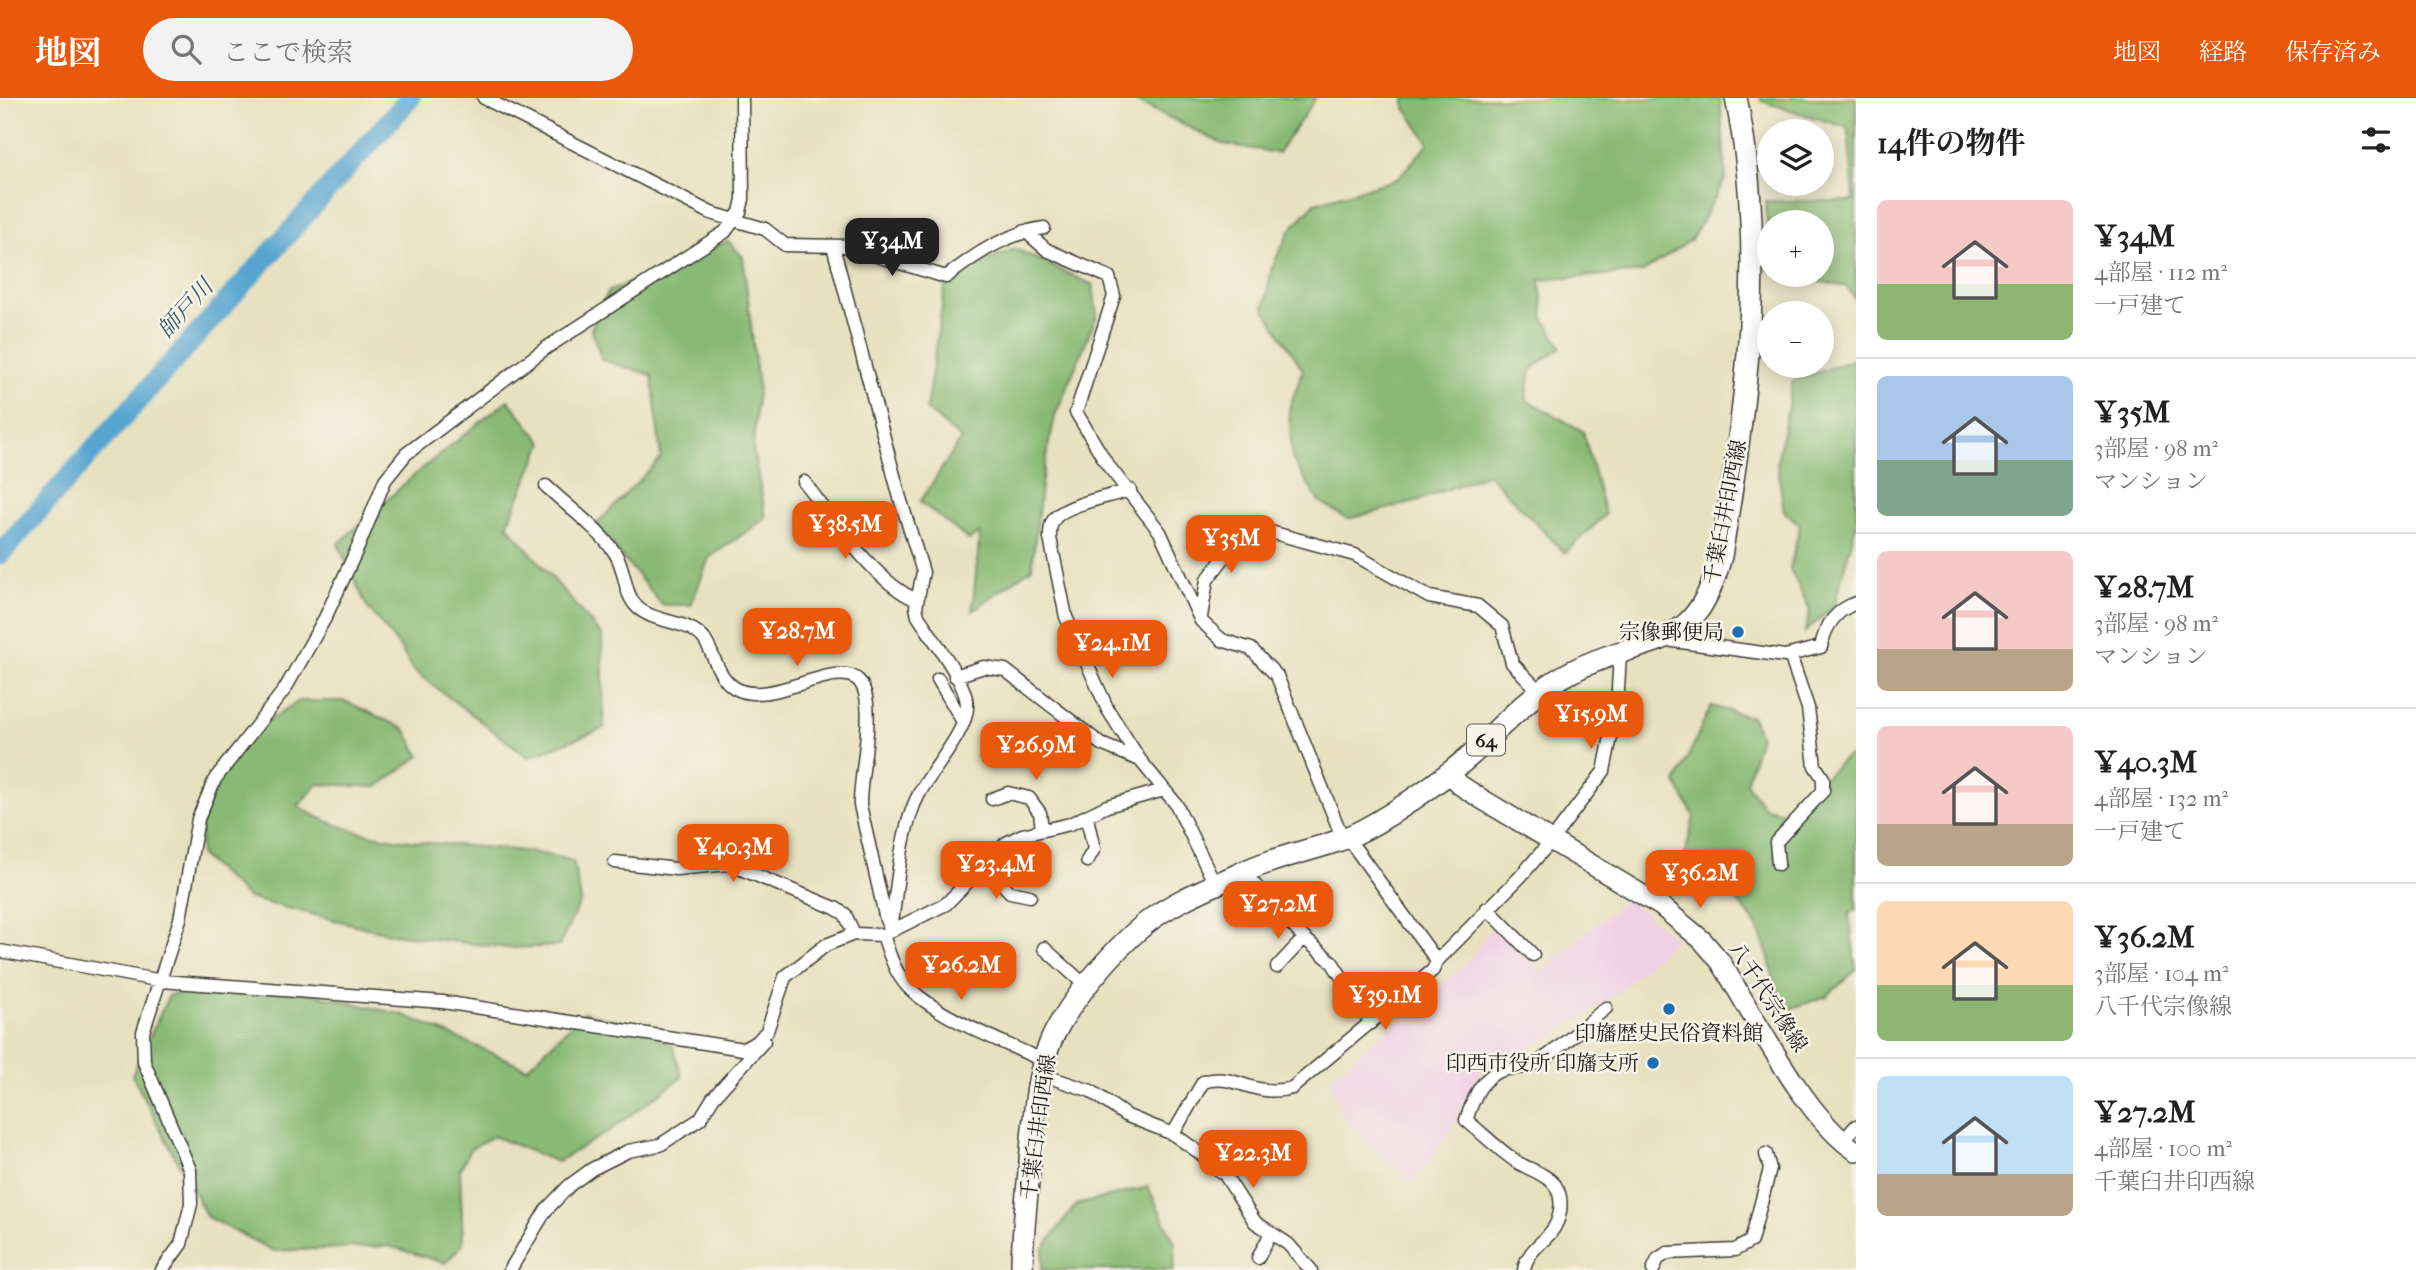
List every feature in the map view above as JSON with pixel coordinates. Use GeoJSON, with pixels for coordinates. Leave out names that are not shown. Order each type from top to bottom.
{"type":"FeatureCollection","features":[{"type":"Feature","properties":{"kind":"main road","name":"千葉臼井印西線"},"geometry":{"type":"LineString","coordinates":[[1022,1270],[1042,1068],[1056,1028],[1087,987],[1146,922],[1243,872],[1268,861],[1345,838],[1392,813],[1449,772],[1540,692],[1573,670],[1662,639],[1694,617],[1714,583],[1744,418],[1750,360],[1751,249],[1744,137],[1736,98]]}},
{"type":"Feature","properties":{"kind":"main road","name":"八千代宗像線"},"geometry":{"type":"LineString","coordinates":[[1449,772],[1460,785],[1661,906],[1703,940],[1720,961],[1816,1113],[1849,1146]]}},
{"type":"Feature","properties":{"kind":"street"},"geometry":{"type":"LineString","coordinates":[[484,98],[733,221],[765,229],[785,245],[844,246],[946,278],[979,250],[1025,231],[1044,228]]}},
{"type":"Feature","properties":{"kind":"street"},"geometry":{"type":"LineString","coordinates":[[162,1270],[181,1244],[191,1203],[190,1170],[144,1062],[143,1032],[162,981],[180,919],[198,819],[215,779],[285,689],[325,618],[385,480],[406,454],[546,348],[725,232],[740,212],[743,199],[742,98]]}},
{"type":"Feature","properties":{"kind":"street"},"geometry":{"type":"LineString","coordinates":[[1025,231],[1047,250],[1101,271],[1109,277],[1113,286],[1104,331],[1076,412],[1107,464],[1160,531],[1201,621],[1222,640],[1251,649],[1278,676],[1345,838],[1437,961]]}},
{"type":"Feature","properties":{"kind":"street"},"geometry":{"type":"LineString","coordinates":[[833,246],[900,498],[923,572],[918,616],[955,676],[967,699],[968,709],[963,722],[918,795],[909,824],[887,933]]}},
{"type":"Feature","properties":{"kind":"street"},"geometry":{"type":"LineString","coordinates":[[804,482],[860,554],[906,596],[918,600]]}},
{"type":"Feature","properties":{"kind":"street"},"geometry":{"type":"LineString","coordinates":[[546,486],[617,555],[627,588],[638,608],[679,624],[703,638],[719,670],[734,688],[757,694],[841,674],[857,678],[862,686],[869,722],[859,787],[860,805],[896,970],[908,987],[1042,1068],[1091,1091],[1125,1115],[1173,1134],[1225,1175],[1247,1213],[1288,1244],[1311,1270]]}},
{"type":"Feature","properties":{"kind":"street"},"geometry":{"type":"LineString","coordinates":[[1130,490],[1056,516],[1051,525],[1050,538],[1066,617],[1108,710],[1140,760],[1176,804],[1216,886]]}},
{"type":"Feature","properties":{"kind":"street"},"geometry":{"type":"LineString","coordinates":[[1201,621],[1203,592],[1207,580],[1248,526],[1355,555],[1429,597],[1478,606],[1502,626],[1512,663],[1540,692]]}},
{"type":"Feature","properties":{"kind":"street"},"geometry":{"type":"LineString","coordinates":[[1662,639],[1790,655],[1821,647],[1832,620],[1840,611],[1856,603]]}},
{"type":"Feature","properties":{"kind":"street"},"geometry":{"type":"LineString","coordinates":[[1173,1134],[1203,1082],[1223,1078],[1265,1092],[1292,1088],[1433,970],[1437,961],[1520,877],[1604,771],[1617,707],[1620,654]]}},
{"type":"Feature","properties":{"kind":"street"},"geometry":{"type":"LineString","coordinates":[[1778,864],[1776,842],[1823,791],[1823,778],[1815,766],[1808,708],[1790,655]]}},
{"type":"Feature","properties":{"kind":"street"},"geometry":{"type":"LineString","coordinates":[[955,676],[984,667],[1004,670],[1101,744],[1140,760]]}},
{"type":"Feature","properties":{"kind":"street"},"geometry":{"type":"LineString","coordinates":[[938,679],[963,722]]}},
{"type":"Feature","properties":{"kind":"street"},"geometry":{"type":"LineString","coordinates":[[510,1270],[546,1210],[570,1185],[592,1169],[628,1151],[660,1145],[701,1119],[713,1098],[761,1047],[785,977],[826,945],[854,934],[887,933],[946,904],[1006,843],[1042,829],[1087,818],[1107,806],[1164,790]]}},
{"type":"Feature","properties":{"kind":"street"},"geometry":{"type":"LineString","coordinates":[[992,799],[1009,793],[1029,797],[1040,813],[1042,829]]}},
{"type":"Feature","properties":{"kind":"street"},"geometry":{"type":"LineString","coordinates":[[1087,818],[1094,849],[1087,861]]}},
{"type":"Feature","properties":{"kind":"street"},"geometry":{"type":"LineString","coordinates":[[615,862],[676,869],[729,864],[835,908],[851,922],[854,934]]}},
{"type":"Feature","properties":{"kind":"street"},"geometry":{"type":"LineString","coordinates":[[985,865],[1010,892],[1030,895]]}},
{"type":"Feature","properties":{"kind":"street"},"geometry":{"type":"LineString","coordinates":[[1243,872],[1304,938],[1332,962],[1371,1023]]}},
{"type":"Feature","properties":{"kind":"street"},"geometry":{"type":"LineString","coordinates":[[1488,908],[1533,956]]}},
{"type":"Feature","properties":{"kind":"street"},"geometry":{"type":"LineString","coordinates":[[1277,967],[1304,938]]}},
{"type":"Feature","properties":{"kind":"street"},"geometry":{"type":"LineString","coordinates":[[1044,948],[1087,987]]}},
{"type":"Feature","properties":{"kind":"street"},"geometry":{"type":"LineString","coordinates":[[0,951],[162,981],[443,1002],[698,1040],[730,1048],[743,1049],[758,1042],[767,1031]]}},
{"type":"Feature","properties":{"kind":"street"},"geometry":{"type":"LineString","coordinates":[[1524,1270],[1532,1249],[1549,1234],[1558,1221],[1561,1203],[1559,1193],[1548,1179],[1517,1162],[1466,1120],[1477,1090],[1492,1075],[1504,1070],[1523,1070],[1543,1059],[1606,1008]]}},
{"type":"Feature","properties":{"kind":"street"},"geometry":{"type":"LineString","coordinates":[[1849,1146],[1856,1126]]}},
{"type":"Feature","properties":{"kind":"street"},"geometry":{"type":"LineString","coordinates":[[1653,1270],[1658,1259],[1667,1253],[1735,1250],[1751,1241],[1770,1169],[1766,1154]]}},
{"type":"Feature","properties":{"kind":"street"},"geometry":{"type":"LineString","coordinates":[[1258,1258],[1272,1233]]}},
{"type":"Feature","properties":{"kind":"shaded area"},"geometry":{"type":"Polygon","coordinates":[[[1626,899],[1677,939],[1607,1002],[1514,1058],[1483,1068],[1443,1142],[1412,1182],[1343,1117],[1330,1078],[1465,965],[1492,927],[1541,972],[1626,899]]]}},
{"type":"Feature","properties":{"kind":"green space"},"geometry":{"type":"Polygon","coordinates":[[[1130,98],[1316,98],[1278,153],[1223,144],[1130,98]]]}},
{"type":"Feature","properties":{"kind":"green space"},"geometry":{"type":"Polygon","coordinates":[[[1405,98],[1720,99],[1726,178],[1691,240],[1643,272],[1540,280],[1544,318],[1561,347],[1531,370],[1526,400],[1583,431],[1605,515],[1565,553],[1488,474],[1411,503],[1347,519],[1318,500],[1292,459],[1289,409],[1303,370],[1264,308],[1272,267],[1290,230],[1315,203],[1397,179],[1429,143],[1405,108],[1405,98]]]}},
{"type":"Feature","properties":{"kind":"green space"},"geometry":{"type":"Polygon","coordinates":[[[1760,98],[1856,98],[1856,301],[1847,287],[1834,284],[1834,210],[1766,210],[1766,201],[1854,201],[1848,128],[1834,124],[1834,119],[1819,119],[1761,101],[1760,98]]]}},
{"type":"Feature","properties":{"kind":"green space"},"geometry":{"type":"Polygon","coordinates":[[[728,241],[743,257],[758,386],[753,450],[766,518],[709,558],[691,605],[662,605],[596,525],[661,458],[652,375],[602,360],[591,329],[608,292],[728,241]]]}},
{"type":"Feature","properties":{"kind":"green space"},"geometry":{"type":"Polygon","coordinates":[[[1015,249],[1093,285],[1097,315],[1055,416],[1042,478],[1032,568],[972,611],[980,533],[969,540],[920,502],[961,439],[926,409],[947,274],[1015,249]]]}},
{"type":"Feature","properties":{"kind":"green space"},"geometry":{"type":"Polygon","coordinates":[[[1856,359],[1856,525],[1834,606],[1805,632],[1810,610],[1790,569],[1800,525],[1784,511],[1777,462],[1793,381],[1802,378],[1834,378],[1834,367],[1856,359]]]}},
{"type":"Feature","properties":{"kind":"green space"},"geometry":{"type":"Polygon","coordinates":[[[508,400],[543,443],[507,525],[602,636],[604,728],[528,757],[413,670],[400,647],[367,607],[338,544],[419,471],[508,400]]]}},
{"type":"Feature","properties":{"kind":"green space"},"geometry":{"type":"Polygon","coordinates":[[[299,701],[345,701],[405,729],[420,756],[377,787],[318,784],[298,806],[329,822],[362,833],[504,849],[573,861],[581,900],[559,946],[508,948],[392,934],[248,898],[200,855],[202,809],[244,736],[299,701]]]}},
{"type":"Feature","properties":{"kind":"green space"},"geometry":{"type":"Polygon","coordinates":[[[1711,706],[1752,717],[1760,736],[1746,783],[1765,808],[1787,813],[1846,757],[1856,754],[1856,909],[1849,914],[1856,970],[1827,996],[1781,1012],[1763,940],[1754,923],[1728,893],[1683,864],[1694,816],[1676,783],[1711,706]]]}},
{"type":"Feature","properties":{"kind":"green space"},"geometry":{"type":"Polygon","coordinates":[[[221,988],[309,993],[404,1015],[527,1068],[584,1012],[647,1029],[673,1046],[682,1077],[609,1131],[557,1162],[493,1136],[470,1149],[460,1170],[463,1244],[445,1263],[389,1246],[274,1251],[207,1217],[132,1075],[169,995],[221,988]]]}},
{"type":"Feature","properties":{"kind":"green space"},"geometry":{"type":"Polygon","coordinates":[[[1148,1187],[1175,1243],[1174,1270],[1042,1270],[1043,1249],[1076,1205],[1148,1187]]]}},
{"type":"Feature","properties":{"kind":"waterway","name":"師戸川"},"geometry":{"type":"LineString","coordinates":[[0,554],[410,98]]}},
{"type":"Feature","properties":{"kind":"place","name":"宗像郵便局"},"geometry":{"type":"Point","coordinates":[1738,632]}},
{"type":"Feature","properties":{"kind":"place","name":"印旛歴史民俗資料館"},"geometry":{"type":"Point","coordinates":[1669,1009]}},
{"type":"Feature","properties":{"kind":"place","name":"印西市役所 印旛支所"},"geometry":{"type":"Point","coordinates":[1653,1063]}}]}
